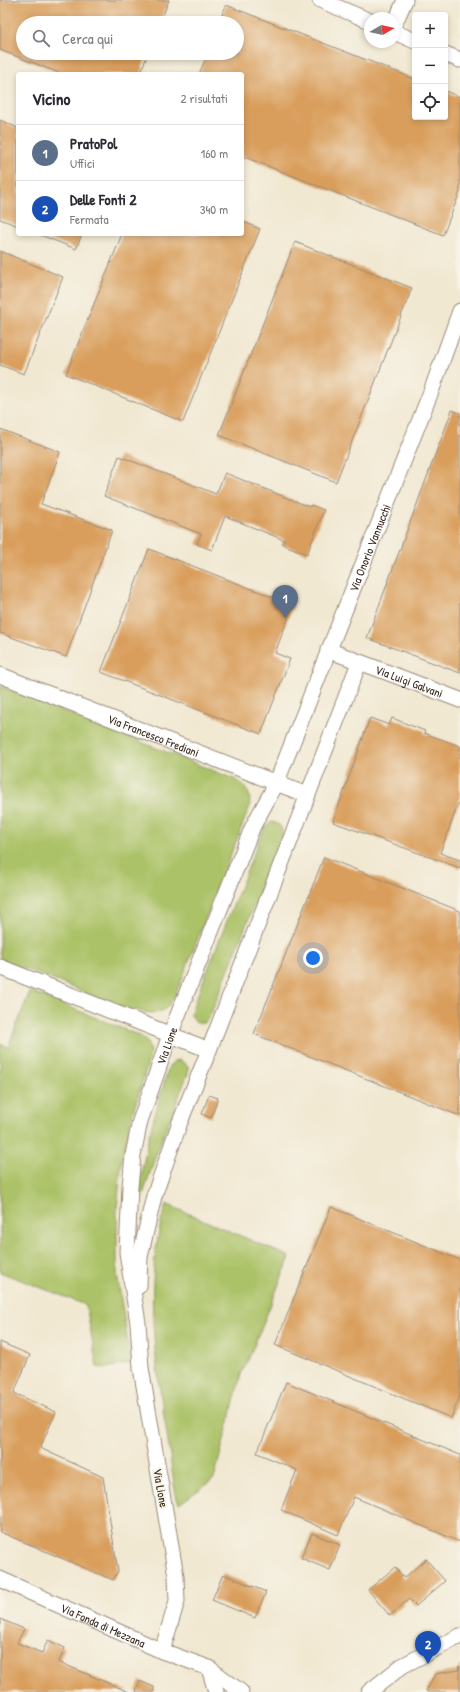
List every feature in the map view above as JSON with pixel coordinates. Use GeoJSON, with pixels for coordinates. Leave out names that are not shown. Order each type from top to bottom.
{"type":"FeatureCollection","features":[{"type":"Feature","properties":{"kind":"street"},"geometry":{"type":"LineString","coordinates":[[320,0],[364,19]]}},
{"type":"Feature","properties":{"kind":"street"},"geometry":{"type":"LineString","coordinates":[[400,12],[405,0]]}},
{"type":"Feature","properties":{"kind":"street"},"geometry":{"type":"LineString","coordinates":[[400,35],[412,40]]}},
{"type":"Feature","properties":{"kind":"street"},"geometry":{"type":"LineString","coordinates":[[448,55],[460,60]]}},
{"type":"Feature","properties":{"kind":"street","name":"Via Onorio Vannucchi"},"geometry":{"type":"LineString","coordinates":[[276,784],[429,397],[460,311]]}},
{"type":"Feature","properties":{"kind":"street","name":"Via Luigi Galvani"},"geometry":{"type":"LineString","coordinates":[[328,650],[460,700]]}},
{"type":"Feature","properties":{"kind":"street"},"geometry":{"type":"LineString","coordinates":[[307,795],[359,663]]}},
{"type":"Feature","properties":{"kind":"street","name":"Via Francesco Frediani"},"geometry":{"type":"LineString","coordinates":[[0,675],[307,795]]}},
{"type":"Feature","properties":{"kind":"street","name":"Via Lione"},"geometry":{"type":"LineString","coordinates":[[162,1651],[177,1601],[176,1576],[141,1368],[138,1323],[127,1252],[133,1155],[140,1121],[170,1035],[253,826],[276,784]]}},
{"type":"Feature","properties":{"kind":"street","name":"Via Lione"},"geometry":{"type":"LineString","coordinates":[[138,1323],[140,1257],[154,1196],[180,1122],[210,1050],[307,795]]}},
{"type":"Feature","properties":{"kind":"street"},"geometry":{"type":"LineString","coordinates":[[0,967],[210,1050]]}},
{"type":"Feature","properties":{"kind":"street","name":"Via Fonda di Mezzana"},"geometry":{"type":"LineString","coordinates":[[0,1579],[162,1651],[209,1668],[241,1692]]}},
{"type":"Feature","properties":{"kind":"street"},"geometry":{"type":"LineString","coordinates":[[369,1692],[402,1666],[460,1636]]}},
{"type":"Feature","properties":{"kind":"street"},"geometry":{"type":"LineString","coordinates":[[209,1668],[216,1692]]}},
{"type":"Feature","properties":{"kind":"green space"},"geometry":{"type":"Polygon","coordinates":[[[0,686],[234,779],[242,784],[248,791],[250,799],[249,808],[177,991],[165,1009],[156,1013],[136,1010],[135,1012],[0,959],[0,686]]]}},
{"type":"Feature","properties":{"kind":"green space"},"geometry":{"type":"Polygon","coordinates":[[[271,822],[280,826],[282,835],[210,1016],[204,1023],[197,1023],[191,1015],[192,1009],[264,828],[271,822]]]}},
{"type":"Feature","properties":{"kind":"green space"},"geometry":{"type":"Polygon","coordinates":[[[30,991],[138,1035],[146,1041],[149,1046],[150,1056],[129,1126],[121,1167],[117,1209],[117,1274],[131,1363],[105,1368],[97,1367],[86,1305],[0,1272],[0,1044],[8,1047],[30,991]]]}},
{"type":"Feature","properties":{"kind":"green space"},"geometry":{"type":"Polygon","coordinates":[[[180,1060],[188,1066],[188,1073],[155,1157],[142,1198],[140,1199],[142,1170],[149,1135],[169,1066],[174,1061],[180,1060]]]}},
{"type":"Feature","properties":{"kind":"green space"},"geometry":{"type":"Polygon","coordinates":[[[166,1204],[290,1257],[247,1363],[241,1374],[214,1479],[179,1504],[174,1482],[159,1382],[153,1322],[154,1263],[166,1204]]]}},
{"type":"Feature","properties":{"kind":"building"},"geometry":{"type":"Polygon","coordinates":[[[0,0],[169,0],[163,16],[16,16],[16,56],[0,50],[0,0]]]}},
{"type":"Feature","properties":{"kind":"building"},"geometry":{"type":"Polygon","coordinates":[[[226,5],[412,78],[412,120],[448,120],[448,92],[460,97],[460,192],[443,235],[244,157],[244,72],[200,72],[205,60],[244,60],[244,16],[222,16],[226,5]]]}},
{"type":"Feature","properties":{"kind":"building"},"geometry":{"type":"Polygon","coordinates":[[[26,60],[145,60],[141,72],[57,72],[26,60]]]}},
{"type":"Feature","properties":{"kind":"building"},"geometry":{"type":"Polygon","coordinates":[[[0,120],[16,127],[16,225],[0,219],[0,120]]]}},
{"type":"Feature","properties":{"kind":"building"},"geometry":{"type":"Polygon","coordinates":[[[244,222],[260,229],[183,422],[66,374],[121,236],[244,236],[244,222]]]}},
{"type":"Feature","properties":{"kind":"building"},"geometry":{"type":"Polygon","coordinates":[[[43,236],[81,236],[76,249],[43,236]]]}},
{"type":"Feature","properties":{"kind":"building"},"geometry":{"type":"Polygon","coordinates":[[[295,242],[412,288],[336,482],[219,435],[295,242]]]}},
{"type":"Feature","properties":{"kind":"building"},"geometry":{"type":"Polygon","coordinates":[[[0,251],[63,277],[24,374],[0,365],[0,251]]]}},
{"type":"Feature","properties":{"kind":"building"},"geometry":{"type":"Polygon","coordinates":[[[452,410],[460,413],[460,673],[367,638],[452,410]]]}},
{"type":"Feature","properties":{"kind":"building"},"geometry":{"type":"Polygon","coordinates":[[[0,429],[60,452],[41,504],[112,530],[66,657],[0,633],[0,429]]]}},
{"type":"Feature","properties":{"kind":"building"},"geometry":{"type":"Polygon","coordinates":[[[119,456],[216,494],[225,473],[310,507],[311,505],[324,510],[307,554],[282,544],[284,540],[225,516],[212,550],[197,544],[201,534],[104,496],[119,456]]]}},
{"type":"Feature","properties":{"kind":"building"},"geometry":{"type":"Polygon","coordinates":[[[149,549],[293,605],[275,653],[290,659],[261,734],[101,672],[149,549]]]}},
{"type":"Feature","properties":{"kind":"building"},"geometry":{"type":"Polygon","coordinates":[[[370,718],[389,725],[392,718],[425,731],[424,733],[460,746],[460,799],[440,853],[460,860],[460,868],[333,822],[370,718]]]}},
{"type":"Feature","properties":{"kind":"building"},"geometry":{"type":"Polygon","coordinates":[[[324,857],[460,911],[460,1116],[254,1034],[324,857]]]}},
{"type":"Feature","properties":{"kind":"building"},"geometry":{"type":"Polygon","coordinates":[[[209,1095],[218,1098],[211,1118],[202,1114],[209,1095]]]}},
{"type":"Feature","properties":{"kind":"building"},"geometry":{"type":"Polygon","coordinates":[[[331,1207],[460,1260],[460,1396],[451,1418],[275,1345],[331,1207]]]}},
{"type":"Feature","properties":{"kind":"building"},"geometry":{"type":"Polygon","coordinates":[[[0,1342],[30,1355],[14,1393],[56,1412],[40,1448],[103,1477],[118,1571],[113,1580],[0,1532],[0,1342]]]}},
{"type":"Feature","properties":{"kind":"building"},"geometry":{"type":"Polygon","coordinates":[[[286,1382],[460,1455],[460,1542],[354,1497],[338,1535],[281,1510],[297,1470],[257,1453],[286,1382]]]}},
{"type":"Feature","properties":{"kind":"building"},"geometry":{"type":"Polygon","coordinates":[[[312,1533],[340,1545],[330,1570],[301,1558],[312,1533]]]}},
{"type":"Feature","properties":{"kind":"building"},"geometry":{"type":"Polygon","coordinates":[[[426,1559],[445,1581],[416,1606],[409,1599],[390,1616],[368,1590],[395,1567],[404,1578],[426,1559]]]}},
{"type":"Feature","properties":{"kind":"building"},"geometry":{"type":"Polygon","coordinates":[[[223,1574],[266,1592],[255,1618],[212,1600],[223,1574]]]}},
{"type":"Feature","properties":{"kind":"building"},"geometry":{"type":"Polygon","coordinates":[[[0,1619],[24,1629],[17,1643],[42,1653],[48,1640],[65,1648],[59,1662],[129,1692],[0,1692],[0,1619]]]}},
{"type":"Feature","properties":{"kind":"building"},"geometry":{"type":"Polygon","coordinates":[[[460,1666],[460,1692],[426,1691],[435,1674],[459,1670],[458,1667],[460,1666]]]}},
{"type":"Feature","properties":{"kind":"building"},"geometry":{"type":"Polygon","coordinates":[[[140,1681],[154,1687],[154,1692],[136,1692],[140,1681]]]}},
{"type":"Feature","properties":{"kind":"place","name":"PratoPol"},"geometry":{"type":"Point","coordinates":[285,618]}},
{"type":"Feature","properties":{"kind":"place","name":"Delle Fonti 2"},"geometry":{"type":"Point","coordinates":[428,1664]}}]}
